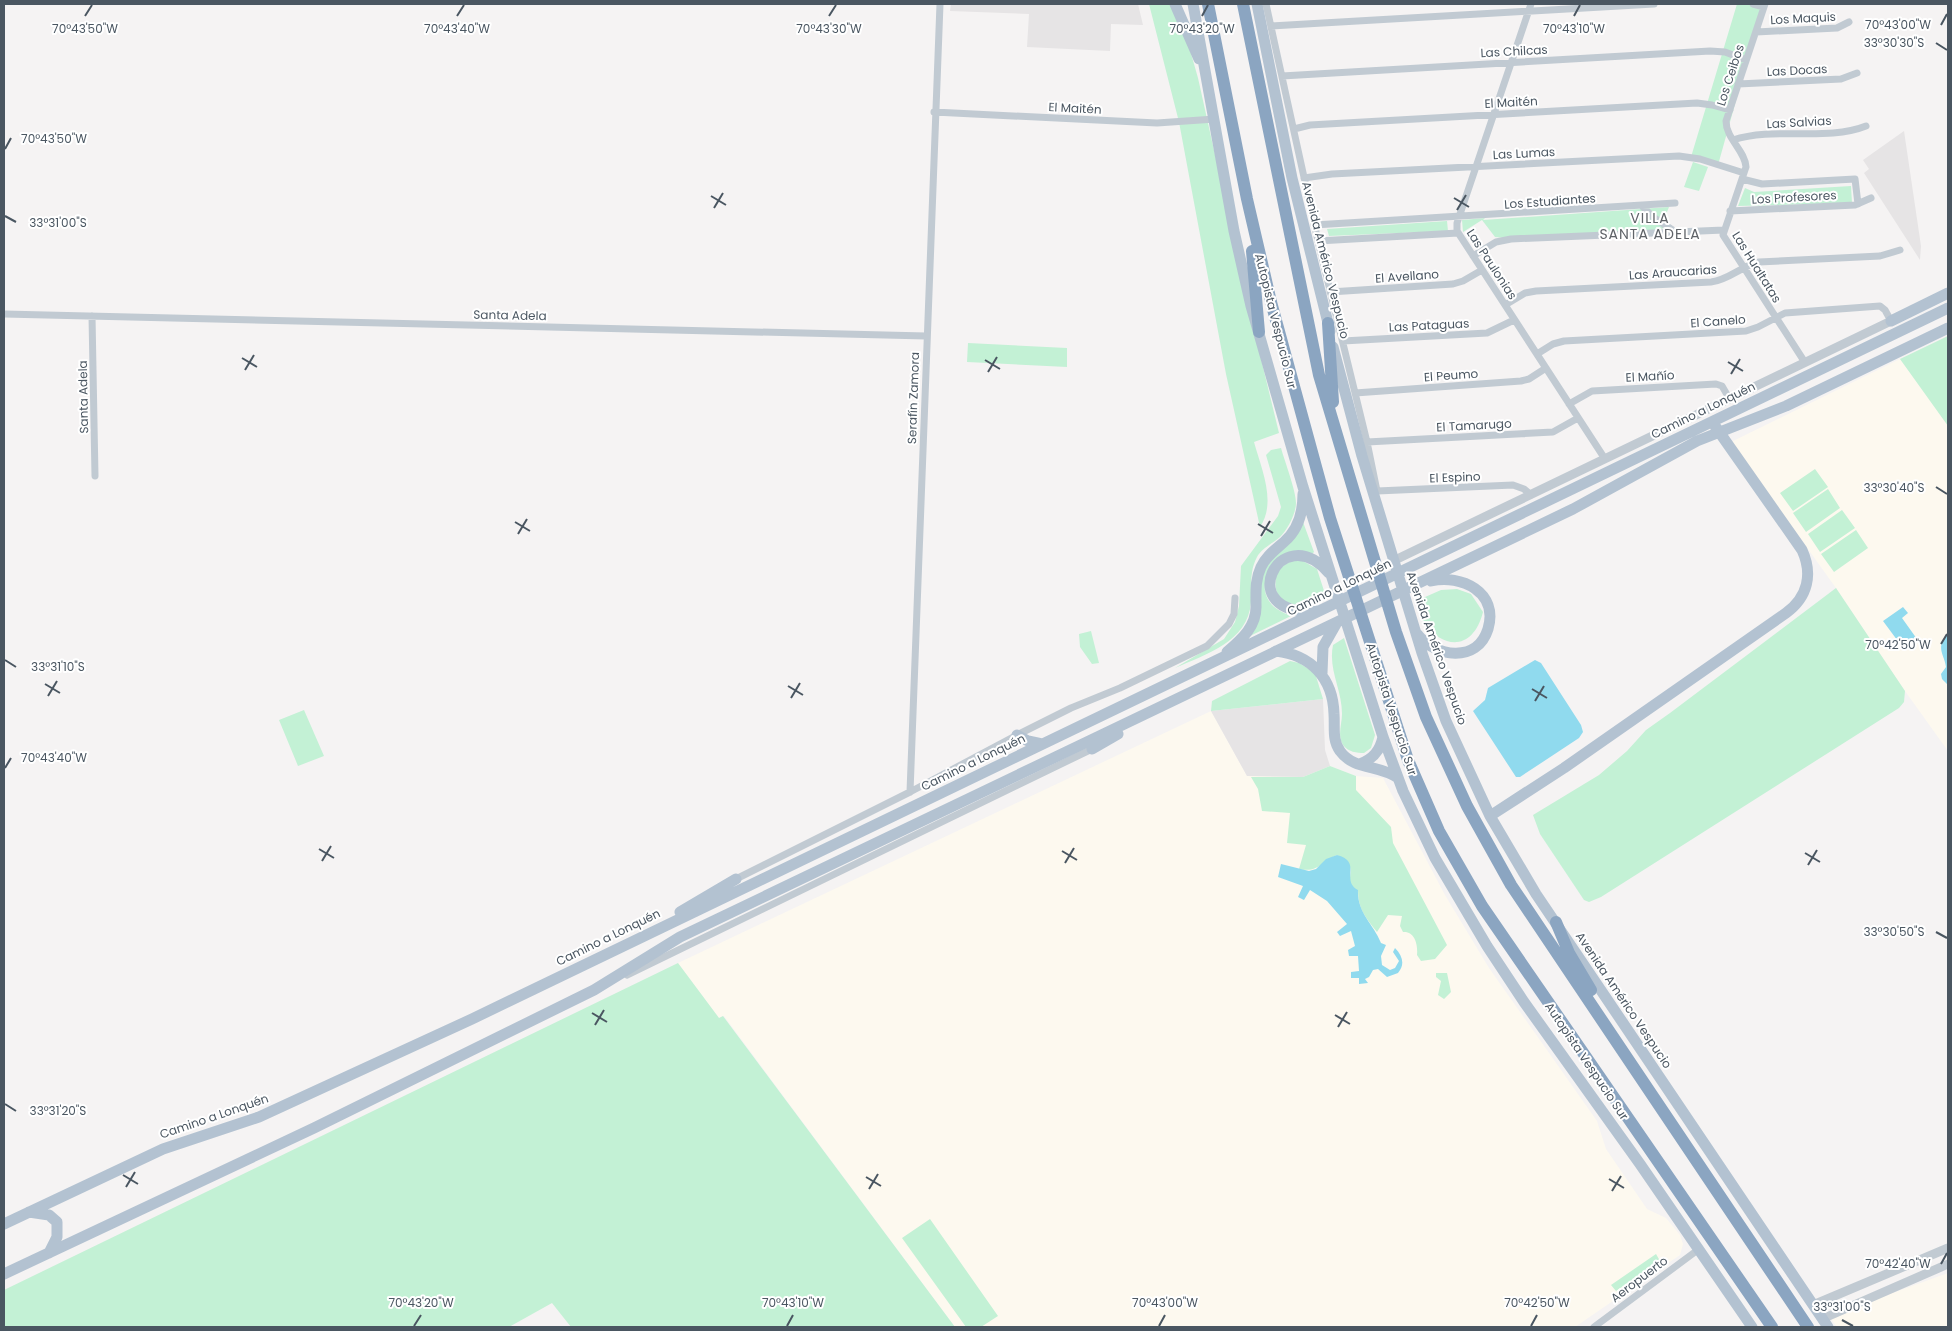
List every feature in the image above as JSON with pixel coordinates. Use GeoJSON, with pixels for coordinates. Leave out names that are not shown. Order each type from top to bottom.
{"type":"FeatureCollection","features":[{"type":"Feature","properties":{"kind":"highway","name":"Autopista Vespucio Sur"},"geometry":{"type":"LineString","coordinates":[[1208,4],[1247,199],[1283,353],[1312,456],[1399,734],[1428,808],[1450,852],[1482,906],[1770,1324]]}},
{"type":"Feature","properties":{"kind":"highway"},"geometry":{"type":"LineString","coordinates":[[1244,4],[1310,335],[1335,430],[1403,653],[1426,717],[1480,833],[1515,892],[1808,1327]]}},
{"type":"Feature","properties":{"kind":"highway"},"geometry":{"type":"LineString","coordinates":[[1247,199],[1259,332]]}},
{"type":"Feature","properties":{"kind":"highway"},"geometry":{"type":"LineString","coordinates":[[1328,323],[1335,430]]}},
{"type":"Feature","properties":{"kind":"highway"},"geometry":{"type":"LineString","coordinates":[[1556,922],[1578,970],[1632,1064]]}},
{"type":"Feature","properties":{"kind":"main road"},"geometry":{"type":"LineString","coordinates":[[1175,4],[1209,84]]}},
{"type":"Feature","properties":{"kind":"main road"},"geometry":{"type":"LineString","coordinates":[[1193,4],[1216,119],[1234,231],[1259,332],[1332,577],[1398,778],[1435,858],[1487,946],[1524,1002],[1752,1327]]}},
{"type":"Feature","properties":{"kind":"main road","name":"Avenida Américo Vespucio"},"geometry":{"type":"LineString","coordinates":[[1257,4],[1292,178],[1328,323],[1380,518],[1414,630],[1446,721],[1490,816],[1517,864],[1825,1323]]}},
{"type":"Feature","properties":{"kind":"main road"},"geometry":{"type":"LineString","coordinates":[[1892,321],[1948,293]]}},
{"type":"Feature","properties":{"kind":"main road","name":"Camino a Lonquén"},"geometry":{"type":"LineString","coordinates":[[4,1224],[174,1144],[259,1117],[662,927],[1327,609],[1948,308]]}},
{"type":"Feature","properties":{"kind":"main road","name":"Camino a Lonquén"},"geometry":{"type":"LineString","coordinates":[[4,1274],[314,1128],[594,990],[680,937],[1573,509],[1697,441],[1786,406],[1948,328]]}},
{"type":"Feature","properties":{"kind":"main road"},"geometry":{"type":"LineString","coordinates":[[1490,816],[1614,733],[1786,613],[1801,598],[1809,575],[1802,550],[1712,421]]}},
{"type":"Feature","properties":{"kind":"main road"},"geometry":{"type":"LineString","coordinates":[[1215,661],[1242,639],[1252,624],[1256,610],[1256,587],[1260,569],[1266,557],[1290,536],[1297,526],[1302,508],[1304,487]]}},
{"type":"Feature","properties":{"kind":"main road"},"geometry":{"type":"LineString","coordinates":[[1377,491],[1380,518]]}},
{"type":"Feature","properties":{"kind":"main road"},"geometry":{"type":"LineString","coordinates":[[1327,609],[1297,611],[1280,604],[1271,592],[1270,575],[1280,561],[1297,555],[1308,557],[1318,563],[1332,577]]}},
{"type":"Feature","properties":{"kind":"main road"},"geometry":{"type":"LineString","coordinates":[[1414,630],[1425,643],[1436,650],[1457,654],[1470,650],[1480,642],[1486,633],[1490,621],[1486,600],[1478,590],[1468,583],[1451,579],[1419,584]]}},
{"type":"Feature","properties":{"kind":"main road"},"geometry":{"type":"LineString","coordinates":[[1338,622],[1323,647],[1322,673],[1334,706],[1336,744],[1346,758],[1360,764],[1383,769],[1398,778]]}},
{"type":"Feature","properties":{"kind":"main road"},"geometry":{"type":"LineString","coordinates":[[1276,651],[1303,658],[1322,673]]}},
{"type":"Feature","properties":{"kind":"main road"},"geometry":{"type":"LineString","coordinates":[[1092,749],[1156,708]]}},
{"type":"Feature","properties":{"kind":"main road"},"geometry":{"type":"LineString","coordinates":[[1017,734],[1028,741],[1042,744]]}},
{"type":"Feature","properties":{"kind":"main road"},"geometry":{"type":"LineString","coordinates":[[1360,764],[1374,756],[1380,747],[1383,737]]}},
{"type":"Feature","properties":{"kind":"main road"},"geometry":{"type":"LineString","coordinates":[[662,927],[695,902],[736,879]]}},
{"type":"Feature","properties":{"kind":"main road"},"geometry":{"type":"LineString","coordinates":[[27,1212],[45,1214],[57,1222],[58,1236],[49,1252]]}},
{"type":"Feature","properties":{"kind":"street","name":"Serafín Zamora"},"geometry":{"type":"LineString","coordinates":[[910,792],[934,112],[940,4]]}},
{"type":"Feature","properties":{"kind":"street","name":"Avenida Américo Vespucio"},"geometry":{"type":"LineString","coordinates":[[1266,4],[1314,225],[1367,442],[1377,491]]}},
{"type":"Feature","properties":{"kind":"street"},"geometry":{"type":"LineString","coordinates":[[1271,26],[1529,7],[1654,4]]}},
{"type":"Feature","properties":{"kind":"street"},"geometry":{"type":"LineString","coordinates":[[1753,4],[1764,6]]}},
{"type":"Feature","properties":{"kind":"street","name":"Los Ceibos"},"geometry":{"type":"LineString","coordinates":[[1743,176],[1745,160],[1726,125],[1764,6]]}},
{"type":"Feature","properties":{"kind":"street","name":"Las Paulonias"},"geometry":{"type":"LineString","coordinates":[[1529,7],[1459,217],[1458,233],[1606,459]]}},
{"type":"Feature","properties":{"kind":"street","name":"Los Maquis"},"geometry":{"type":"LineString","coordinates":[[1756,32],[1838,28],[1849,22]]}},
{"type":"Feature","properties":{"kind":"street","name":"Las Chilcas"},"geometry":{"type":"LineString","coordinates":[[1282,76],[1710,51],[1725,52],[1746,60]]}},
{"type":"Feature","properties":{"kind":"street","name":"Las Docas"},"geometry":{"type":"LineString","coordinates":[[1738,84],[1841,79],[1857,73]]}},
{"type":"Feature","properties":{"kind":"street","name":"El Maitén"},"geometry":{"type":"LineString","coordinates":[[1294,129],[1310,125],[1697,103],[1712,104],[1730,110]]}},
{"type":"Feature","properties":{"kind":"street","name":"El Maitén"},"geometry":{"type":"LineString","coordinates":[[934,112],[1157,124],[1216,119]]}},
{"type":"Feature","properties":{"kind":"street","name":"Las Salvias"},"geometry":{"type":"LineString","coordinates":[[1733,140],[1752,135],[1848,131],[1866,126]]}},
{"type":"Feature","properties":{"kind":"street","name":"Las Lumas"},"geometry":{"type":"LineString","coordinates":[[1304,178],[1332,174],[1679,156],[1700,159],[1743,176]]}},
{"type":"Feature","properties":{"kind":"street","name":"Los Profesores"},"geometry":{"type":"LineString","coordinates":[[1743,176],[1762,184],[1854,179],[1858,204]]}},
{"type":"Feature","properties":{"kind":"street","name":"Las Hualtatas"},"geometry":{"type":"LineString","coordinates":[[1743,176],[1724,230],[1724,237],[1804,361]]}},
{"type":"Feature","properties":{"kind":"street","name":"Los Profesores"},"geometry":{"type":"LineString","coordinates":[[1730,211],[1858,204],[1871,198]]}},
{"type":"Feature","properties":{"kind":"street","name":"Los Estudiantes"},"geometry":{"type":"LineString","coordinates":[[1314,225],[1675,204]]}},
{"type":"Feature","properties":{"kind":"street"},"geometry":{"type":"LineString","coordinates":[[1642,206],[1653,217],[1677,233]]}},
{"type":"Feature","properties":{"kind":"street"},"geometry":{"type":"LineString","coordinates":[[1473,256],[1496,242],[1511,239],[1724,230]]}},
{"type":"Feature","properties":{"kind":"street"},"geometry":{"type":"LineString","coordinates":[[1318,241],[1458,233]]}},
{"type":"Feature","properties":{"kind":"street","name":"Las Araucarias"},"geometry":{"type":"LineString","coordinates":[[1505,305],[1525,293],[1536,291],[1711,282],[1725,279],[1759,262],[1880,256],[1900,250]]}},
{"type":"Feature","properties":{"kind":"street","name":"El Avellano"},"geometry":{"type":"LineString","coordinates":[[1330,292],[1453,284],[1463,281],[1482,270]]}},
{"type":"Feature","properties":{"kind":"street","name":"El Canelo"},"geometry":{"type":"LineString","coordinates":[[1537,354],[1561,341],[1746,331],[1788,313],[1880,306],[1886,310],[1892,321]]}},
{"type":"Feature","properties":{"kind":"street","name":"Santa Adela"},"geometry":{"type":"LineString","coordinates":[[4,314],[926,336]]}},
{"type":"Feature","properties":{"kind":"street","name":"Santa Adela"},"geometry":{"type":"LineString","coordinates":[[92,316],[95,476]]}},
{"type":"Feature","properties":{"kind":"street","name":"Las Pataguas"},"geometry":{"type":"LineString","coordinates":[[1343,341],[1482,333],[1498,329],[1514,320]]}},
{"type":"Feature","properties":{"kind":"street","name":"Camino a Lonquén"},"geometry":{"type":"LineString","coordinates":[[1393,561],[1804,361],[1892,321]]}},
{"type":"Feature","properties":{"kind":"street","name":"El Peumo"},"geometry":{"type":"LineString","coordinates":[[1355,393],[1521,381],[1529,379],[1546,368]]}},
{"type":"Feature","properties":{"kind":"street","name":"El Mañío"},"geometry":{"type":"LineString","coordinates":[[1569,404],[1592,391],[1716,384],[1723,388],[1729,398]]}},
{"type":"Feature","properties":{"kind":"street","name":"El Tamarugo"},"geometry":{"type":"LineString","coordinates":[[1367,442],[1553,432],[1578,418]]}},
{"type":"Feature","properties":{"kind":"street","name":"El Espino"},"geometry":{"type":"LineString","coordinates":[[1377,491],[1513,485],[1524,489],[1531,495]]}},
{"type":"Feature","properties":{"kind":"street","name":"Camino a Lonquén"},"geometry":{"type":"LineString","coordinates":[[736,879],[910,792],[1017,734],[1071,708],[1120,688],[1207,646],[1229,624],[1234,614],[1235,598]]}},
{"type":"Feature","properties":{"kind":"street","name":"Camino a Lonquén"},"geometry":{"type":"LineString","coordinates":[[594,990],[1092,749]]}},
{"type":"Feature","properties":{"kind":"street"},"geometry":{"type":"LineString","coordinates":[[1812,1305],[1948,1248]]}},
{"type":"Feature","properties":{"kind":"street","name":"Aeropuerto"},"geometry":{"type":"LineString","coordinates":[[1594,1327],[1699,1249]]}},
{"type":"Feature","properties":{"kind":"street"},"geometry":{"type":"LineString","coordinates":[[1825,1323],[1895,1287],[1948,1264]]}},
{"type":"Feature","properties":{"kind":"street"},"geometry":{"type":"LineString","coordinates":[[1888,1274],[1895,1287]]}},
{"type":"Feature","properties":{"kind":"shaded area"},"geometry":{"type":"Polygon","coordinates":[[[951,4],[1138,4],[1143,25],[1111,24],[1110,51],[1027,47],[1029,14],[950,11],[951,4]]]}},
{"type":"Feature","properties":{"kind":"shaded area"},"geometry":{"type":"Polygon","coordinates":[[[1904,131],[1921,246],[1920,260],[1864,173],[1869,169],[1863,160],[1904,131]]]}},
{"type":"Feature","properties":{"kind":"shaded area"},"geometry":{"type":"Polygon","coordinates":[[[1900,359],[1948,425],[1948,751],[1836,588],[1731,442],[1900,359]]]}},
{"type":"Feature","properties":{"kind":"shaded area"},"geometry":{"type":"Polygon","coordinates":[[[1323,699],[1325,750],[1330,766],[1303,777],[1247,776],[1211,711],[1323,699]]]}},
{"type":"Feature","properties":{"kind":"shaded area"},"geometry":{"type":"Polygon","coordinates":[[[1211,711],[1247,776],[1307,775],[1330,766],[1356,776],[1383,778],[1445,895],[1489,968],[1597,1121],[1606,1149],[1647,1209],[1666,1218],[1680,1235],[1683,1244],[1680,1255],[1575,1327],[955,1327],[724,1016],[719,1018],[678,963],[1211,711]]]}},
{"type":"Feature","properties":{"kind":"shaded area"},"geometry":{"type":"Polygon","coordinates":[[[1948,1273],[1948,1327],[1837,1327],[1829,1316],[1948,1273]]]}},
{"type":"Feature","properties":{"kind":"green space"},"geometry":{"type":"Polygon","coordinates":[[[1149,4],[1172,4],[1188,43],[1198,78],[1253,326],[1279,433],[1254,442],[1266,485],[1267,496],[1265,517],[1260,527],[1226,374],[1179,122],[1149,4]]]}},
{"type":"Feature","properties":{"kind":"green space"},"geometry":{"type":"Polygon","coordinates":[[[1737,4],[1763,4],[1718,165],[1691,157],[1737,4]]]}},
{"type":"Feature","properties":{"kind":"green space"},"geometry":{"type":"Polygon","coordinates":[[[1693,162],[1708,167],[1699,191],[1684,187],[1693,162]]]}},
{"type":"Feature","properties":{"kind":"green space"},"geometry":{"type":"Polygon","coordinates":[[[1851,186],[1852,203],[1738,206],[1745,188],[1754,192],[1851,186]]]}},
{"type":"Feature","properties":{"kind":"green space"},"geometry":{"type":"Polygon","coordinates":[[[1669,207],[1663,222],[1666,228],[1633,233],[1505,238],[1495,237],[1482,220],[1463,232],[1462,220],[1669,207]]]}},
{"type":"Feature","properties":{"kind":"green space"},"geometry":{"type":"Polygon","coordinates":[[[1447,221],[1448,231],[1329,236],[1327,229],[1447,221]]]}},
{"type":"Feature","properties":{"kind":"green space"},"geometry":{"type":"Polygon","coordinates":[[[1948,336],[1948,426],[1900,359],[1948,336]]]}},
{"type":"Feature","properties":{"kind":"green space"},"geometry":{"type":"Polygon","coordinates":[[[968,343],[1067,348],[1067,367],[967,362],[968,343]]]}},
{"type":"Feature","properties":{"kind":"green space"},"geometry":{"type":"Polygon","coordinates":[[[1281,448],[1294,491],[1296,507],[1293,517],[1280,537],[1261,551],[1254,563],[1248,616],[1234,637],[1224,645],[1175,668],[1224,639],[1235,622],[1239,606],[1241,566],[1278,516],[1281,507],[1266,455],[1271,450],[1281,448]]]}},
{"type":"Feature","properties":{"kind":"green space"},"geometry":{"type":"Polygon","coordinates":[[[1815,469],[1828,487],[1793,511],[1780,493],[1815,469]]]}},
{"type":"Feature","properties":{"kind":"green space"},"geometry":{"type":"Polygon","coordinates":[[[1828,489],[1840,508],[1806,532],[1793,513],[1828,489]]]}},
{"type":"Feature","properties":{"kind":"green space"},"geometry":{"type":"Polygon","coordinates":[[[1842,510],[1855,528],[1820,552],[1808,534],[1842,510]]]}},
{"type":"Feature","properties":{"kind":"green space"},"geometry":{"type":"Polygon","coordinates":[[[1303,522],[1314,552],[1312,554],[1286,553],[1273,564],[1266,579],[1266,595],[1270,602],[1279,610],[1291,616],[1250,636],[1262,570],[1303,522]]]}},
{"type":"Feature","properties":{"kind":"green space"},"geometry":{"type":"Polygon","coordinates":[[[1856,530],[1868,548],[1834,572],[1821,554],[1856,530]]]}},
{"type":"Feature","properties":{"kind":"green space"},"geometry":{"type":"Polygon","coordinates":[[[1293,560],[1303,561],[1317,569],[1326,597],[1305,604],[1287,602],[1281,598],[1277,591],[1276,582],[1278,569],[1293,560]]]}},
{"type":"Feature","properties":{"kind":"green space"},"geometry":{"type":"Polygon","coordinates":[[[1836,588],[1905,691],[1904,702],[1899,708],[1601,897],[1589,902],[1584,900],[1540,834],[1533,815],[1599,775],[1627,751],[1646,730],[1836,588]]]}},
{"type":"Feature","properties":{"kind":"green space"},"geometry":{"type":"Polygon","coordinates":[[[1457,589],[1471,594],[1483,612],[1479,624],[1473,633],[1466,639],[1450,642],[1441,639],[1424,623],[1416,601],[1441,590],[1457,589]]]}},
{"type":"Feature","properties":{"kind":"green space"},"geometry":{"type":"Polygon","coordinates":[[[1091,631],[1099,663],[1092,664],[1080,647],[1079,634],[1091,631]]]}},
{"type":"Feature","properties":{"kind":"green space"},"geometry":{"type":"Polygon","coordinates":[[[1344,638],[1375,735],[1371,748],[1364,753],[1350,751],[1343,745],[1340,738],[1342,714],[1332,654],[1333,645],[1344,638]]]}},
{"type":"Feature","properties":{"kind":"green space"},"geometry":{"type":"Polygon","coordinates":[[[1290,661],[1299,663],[1315,673],[1323,699],[1211,711],[1212,701],[1290,661]]]}},
{"type":"Feature","properties":{"kind":"green space"},"geometry":{"type":"Polygon","coordinates":[[[304,710],[324,756],[298,766],[279,720],[304,710]]]}},
{"type":"Feature","properties":{"kind":"green space"},"geometry":{"type":"Polygon","coordinates":[[[1330,766],[1356,776],[1356,790],[1391,827],[1393,843],[1447,945],[1435,959],[1421,961],[1417,955],[1415,939],[1407,932],[1403,932],[1400,926],[1402,916],[1388,915],[1377,932],[1361,908],[1358,891],[1350,882],[1351,870],[1345,860],[1337,855],[1315,868],[1299,869],[1306,845],[1287,843],[1290,813],[1262,811],[1258,789],[1251,777],[1303,777],[1330,766]]]}},
{"type":"Feature","properties":{"kind":"green space"},"geometry":{"type":"Polygon","coordinates":[[[678,963],[719,1018],[723,1016],[955,1327],[571,1327],[552,1303],[509,1327],[4,1327],[4,1290],[678,963]]]}},
{"type":"Feature","properties":{"kind":"green space"},"geometry":{"type":"Polygon","coordinates":[[[1436,973],[1447,973],[1451,992],[1444,999],[1438,995],[1441,981],[1436,977],[1436,973]]]}},
{"type":"Feature","properties":{"kind":"green space"},"geometry":{"type":"Polygon","coordinates":[[[930,1219],[998,1316],[981,1327],[966,1327],[902,1238],[930,1219]]]}},
{"type":"Feature","properties":{"kind":"green space"},"geometry":{"type":"Polygon","coordinates":[[[1656,1254],[1660,1261],[1616,1291],[1611,1285],[1656,1254]]]}},
{"type":"Feature","properties":{"kind":"water"},"geometry":{"type":"Polygon","coordinates":[[[1903,607],[1908,613],[1902,618],[1917,639],[1903,648],[1883,621],[1903,607]]]}},
{"type":"Feature","properties":{"kind":"water"},"geometry":{"type":"Polygon","coordinates":[[[1948,634],[1948,685],[1942,679],[1941,674],[1946,667],[1941,647],[1948,634]]]}},
{"type":"Feature","properties":{"kind":"water"},"geometry":{"type":"Polygon","coordinates":[[[1535,660],[1541,663],[1581,725],[1583,732],[1579,738],[1520,777],[1516,777],[1473,711],[1485,700],[1488,688],[1535,660]]]}},
{"type":"Feature","properties":{"kind":"water"},"geometry":{"type":"Polygon","coordinates":[[[1337,855],[1349,862],[1351,881],[1358,890],[1358,898],[1363,912],[1381,943],[1386,945],[1381,956],[1382,965],[1390,970],[1395,968],[1399,961],[1393,952],[1395,948],[1402,960],[1402,967],[1398,973],[1387,977],[1378,969],[1373,970],[1369,977],[1365,979],[1368,983],[1359,984],[1359,978],[1351,978],[1351,972],[1359,971],[1358,956],[1349,956],[1348,950],[1355,946],[1351,931],[1340,936],[1337,932],[1347,924],[1327,901],[1310,890],[1304,900],[1298,897],[1303,886],[1278,877],[1281,864],[1309,871],[1316,869],[1326,859],[1337,855]]]}},
{"type":"Feature","properties":{"kind":"district","name":"VILLA SANTA ADELA"},"geometry":{"type":"Point","coordinates":[1650,226]}}]}
